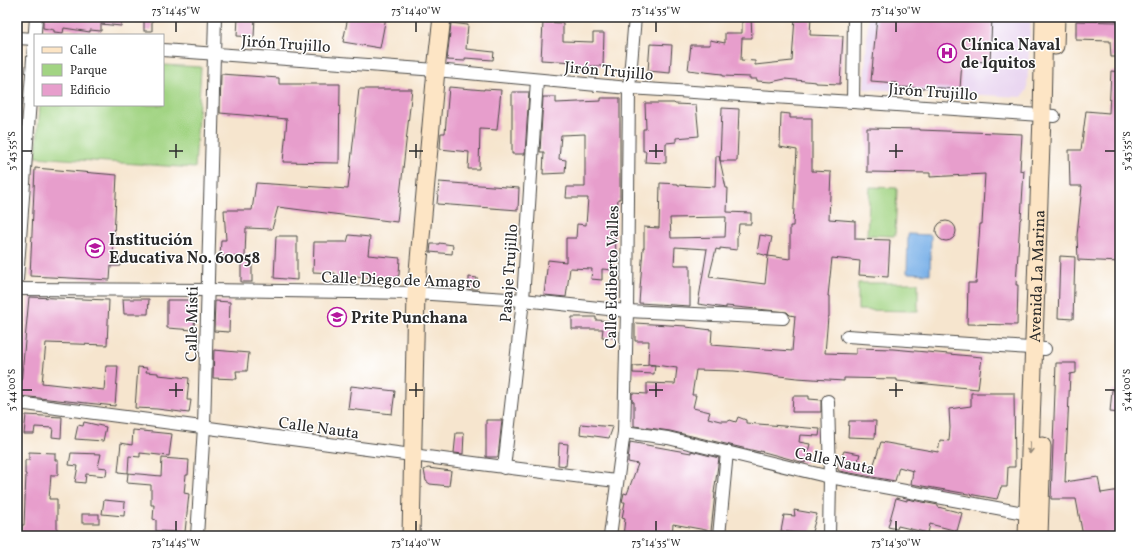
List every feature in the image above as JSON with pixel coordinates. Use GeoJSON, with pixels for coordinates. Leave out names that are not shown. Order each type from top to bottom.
{"type":"FeatureCollection","features":[{"type":"Feature","properties":{"kind":"main road"},"geometry":{"type":"LineString","coordinates":[[411,536],[416,293],[442,17]]}},
{"type":"Feature","properties":{"kind":"main road","name":"Avenida La Marina"},"geometry":{"type":"LineString","coordinates":[[1044,17],[1048,116]]}},
{"type":"Feature","properties":{"kind":"main road","name":"Avenida La Marina"},"geometry":{"type":"LineString","coordinates":[[1039,536],[1034,514],[1039,349],[1048,116],[1056,17]]}},
{"type":"Feature","properties":{"kind":"main road","name":"Avenida La Marina"},"geometry":{"type":"LineString","coordinates":[[1027,536],[1034,514]]}},
{"type":"Feature","properties":{"kind":"street"},"geometry":{"type":"LineString","coordinates":[[35,34],[36,17]]}},
{"type":"Feature","properties":{"kind":"street","name":"Calle Misti"},"geometry":{"type":"LineString","coordinates":[[197,536],[204,427],[215,17]]}},
{"type":"Feature","properties":{"kind":"street","name":"Calle Ediberto Valles"},"geometry":{"type":"LineString","coordinates":[[610,536],[616,481],[624,432],[627,311],[629,88],[635,17]]}},
{"type":"Feature","properties":{"kind":"street"},"geometry":{"type":"LineString","coordinates":[[853,102],[854,17]]}},
{"type":"Feature","properties":{"kind":"street"},"geometry":{"type":"LineString","coordinates":[[17,38],[34,40]]}},
{"type":"Feature","properties":{"kind":"street","name":"Jirón Trujillo"},"geometry":{"type":"LineString","coordinates":[[164,50],[436,70],[629,88],[1048,116]]}},
{"type":"Feature","properties":{"kind":"street"},"geometry":{"type":"LineString","coordinates":[[17,280],[34,53]]}},
{"type":"Feature","properties":{"kind":"street","name":"Pasaje Trujillo"},"geometry":{"type":"LineString","coordinates":[[504,468],[523,300],[537,80]]}},
{"type":"Feature","properties":{"kind":"street","name":"Calle Diego de Amagro"},"geometry":{"type":"LineString","coordinates":[[17,289],[416,293],[523,300],[627,311],[783,318]]}},
{"type":"Feature","properties":{"kind":"street"},"geometry":{"type":"LineString","coordinates":[[847,336],[1039,349]]}},
{"type":"Feature","properties":{"kind":"street"},"geometry":{"type":"LineString","coordinates":[[828,401],[830,477],[829,536]]}},
{"type":"Feature","properties":{"kind":"street","name":"Calle Nauta"},"geometry":{"type":"LineString","coordinates":[[17,403],[504,468],[616,481]]}},
{"type":"Feature","properties":{"kind":"street","name":"Calle Nauta"},"geometry":{"type":"LineString","coordinates":[[624,432],[668,438],[830,477],[1034,514]]}},
{"type":"Feature","properties":{"kind":"street"},"geometry":{"type":"LineString","coordinates":[[719,536],[727,452]]}},
{"type":"Feature","properties":{"kind":"shaded area","name":"Clínica Naval de Iquitos"},"geometry":{"type":"Polygon","coordinates":[[[868,17],[1031,17],[1027,90],[1022,97],[864,89],[868,17]]]}},
{"type":"Feature","properties":{"kind":"green space"},"geometry":{"type":"Polygon","coordinates":[[[164,65],[201,67],[195,168],[36,157],[40,106],[164,106],[164,65]]]}},
{"type":"Feature","properties":{"kind":"green space"},"geometry":{"type":"Polygon","coordinates":[[[870,187],[897,188],[895,236],[867,235],[870,187]]]}},
{"type":"Feature","properties":{"kind":"green space"},"geometry":{"type":"Polygon","coordinates":[[[858,283],[918,283],[918,311],[858,310],[858,283]]]}},
{"type":"Feature","properties":{"kind":"water"},"geometry":{"type":"Polygon","coordinates":[[[908,234],[931,235],[930,274],[907,273],[908,234]]]}},
{"type":"Feature","properties":{"kind":"building"},"geometry":{"type":"Polygon","coordinates":[[[43,17],[122,17],[121,26],[101,24],[101,31],[90,30],[90,32],[64,28],[63,33],[54,32],[54,30],[43,28],[43,17]]]}},
{"type":"Feature","properties":{"kind":"building"},"geometry":{"type":"Polygon","coordinates":[[[144,17],[152,17],[152,31],[144,31],[144,17]]]}},
{"type":"Feature","properties":{"kind":"building"},"geometry":{"type":"Polygon","coordinates":[[[238,17],[255,17],[254,37],[237,36],[238,17]]]}},
{"type":"Feature","properties":{"kind":"building"},"geometry":{"type":"Polygon","coordinates":[[[348,17],[386,17],[380,48],[343,42],[348,17]]]}},
{"type":"Feature","properties":{"kind":"building"},"geometry":{"type":"Polygon","coordinates":[[[742,17],[751,17],[752,38],[742,38],[741,60],[755,61],[755,65],[792,61],[795,17],[811,17],[810,35],[843,36],[840,84],[785,79],[771,82],[757,81],[757,79],[750,79],[750,77],[722,76],[722,74],[688,70],[691,45],[710,45],[710,40],[725,43],[725,33],[742,33],[742,17]]]}},
{"type":"Feature","properties":{"kind":"building"},"geometry":{"type":"Polygon","coordinates":[[[877,17],[992,18],[990,62],[962,61],[960,89],[897,87],[897,83],[871,81],[877,17]]]}},
{"type":"Feature","properties":{"kind":"building"},"geometry":{"type":"Polygon","coordinates":[[[1076,21],[1120,22],[1120,57],[1111,57],[1110,41],[1076,40],[1076,21]]]}},
{"type":"Feature","properties":{"kind":"building"},"geometry":{"type":"Polygon","coordinates":[[[543,22],[563,23],[563,41],[593,42],[593,33],[604,33],[603,66],[591,66],[591,69],[575,69],[575,62],[541,60],[543,22]]]}},
{"type":"Feature","properties":{"kind":"building"},"geometry":{"type":"Polygon","coordinates":[[[451,23],[468,25],[466,49],[494,52],[493,60],[465,58],[465,61],[447,60],[451,23]]]}},
{"type":"Feature","properties":{"kind":"building"},"geometry":{"type":"Polygon","coordinates":[[[650,44],[672,45],[670,73],[648,71],[650,44]]]}},
{"type":"Feature","properties":{"kind":"building"},"geometry":{"type":"Polygon","coordinates":[[[1111,71],[1120,72],[1120,187],[1118,216],[1120,216],[1120,262],[1078,260],[1077,235],[1082,186],[1070,186],[1069,150],[1081,150],[1086,111],[1109,113],[1111,71]]]}},
{"type":"Feature","properties":{"kind":"building"},"geometry":{"type":"Polygon","coordinates":[[[221,74],[279,78],[279,84],[340,84],[339,163],[283,162],[287,119],[220,113],[221,74]]]}},
{"type":"Feature","properties":{"kind":"building"},"geometry":{"type":"Polygon","coordinates":[[[449,87],[501,90],[497,130],[480,129],[479,169],[468,169],[469,152],[440,149],[441,133],[445,133],[449,87]]]}},
{"type":"Feature","properties":{"kind":"building"},"geometry":{"type":"Polygon","coordinates":[[[359,89],[412,89],[397,222],[278,207],[272,229],[246,228],[245,257],[220,256],[221,240],[226,240],[224,210],[252,210],[256,183],[348,189],[359,89]]]}},
{"type":"Feature","properties":{"kind":"building"},"geometry":{"type":"Polygon","coordinates":[[[512,92],[529,92],[525,154],[512,154],[512,92]]]}},
{"type":"Feature","properties":{"kind":"building"},"geometry":{"type":"Polygon","coordinates":[[[543,97],[556,97],[556,103],[601,101],[601,98],[620,98],[620,199],[618,199],[615,233],[616,255],[614,255],[614,270],[602,269],[602,280],[591,279],[592,269],[570,268],[566,297],[544,295],[548,260],[566,262],[566,238],[576,238],[577,224],[586,225],[588,198],[566,198],[567,187],[585,187],[585,134],[561,135],[559,159],[566,160],[565,173],[543,174],[544,152],[540,152],[543,97]]]}},
{"type":"Feature","properties":{"kind":"building"},"geometry":{"type":"Polygon","coordinates":[[[645,103],[696,105],[699,136],[676,138],[676,142],[666,143],[666,163],[645,162],[646,151],[643,151],[643,129],[646,129],[645,103]]]}},
{"type":"Feature","properties":{"kind":"building"},"geometry":{"type":"Polygon","coordinates":[[[722,108],[739,109],[737,161],[720,161],[722,108]]]}},
{"type":"Feature","properties":{"kind":"building"},"geometry":{"type":"Polygon","coordinates":[[[781,113],[790,114],[790,118],[812,118],[812,171],[831,172],[829,219],[855,221],[855,239],[890,240],[888,277],[859,275],[860,261],[832,258],[828,296],[829,317],[825,353],[856,354],[856,348],[893,349],[982,357],[978,389],[897,381],[897,379],[844,378],[844,381],[797,378],[734,371],[696,370],[692,395],[696,395],[693,408],[710,412],[708,418],[720,421],[730,420],[736,422],[738,417],[746,420],[746,423],[820,429],[819,436],[800,435],[799,442],[810,444],[805,463],[760,451],[670,431],[634,426],[634,402],[632,401],[632,393],[647,394],[647,383],[675,384],[677,368],[648,364],[649,341],[635,341],[635,323],[686,326],[712,330],[711,345],[792,351],[795,316],[790,315],[787,312],[726,306],[726,308],[698,304],[707,249],[675,247],[674,265],[690,265],[690,306],[639,303],[644,248],[644,227],[659,228],[660,183],[715,187],[716,156],[719,156],[726,188],[728,188],[727,212],[751,213],[751,224],[739,224],[737,250],[716,249],[709,277],[765,284],[768,256],[790,259],[790,226],[793,226],[797,150],[780,147],[781,113]],[[726,217],[670,218],[671,238],[725,237],[726,217]]]}},
{"type":"Feature","properties":{"kind":"building"},"geometry":{"type":"Polygon","coordinates":[[[867,128],[1022,134],[1020,171],[1024,170],[1016,285],[1018,285],[1017,325],[967,324],[968,283],[976,283],[985,174],[930,177],[930,173],[867,172],[867,128]]]}},
{"type":"Feature","properties":{"kind":"building"},"geometry":{"type":"Polygon","coordinates":[[[35,168],[117,175],[113,257],[120,257],[120,266],[111,266],[110,280],[30,276],[35,168]]]}},
{"type":"Feature","properties":{"kind":"building"},"geometry":{"type":"Polygon","coordinates":[[[439,182],[519,188],[518,210],[437,204],[439,182]]]}},
{"type":"Feature","properties":{"kind":"building"},"geometry":{"type":"Polygon","coordinates":[[[942,221],[950,221],[956,227],[956,235],[950,241],[942,241],[936,235],[936,227],[942,221]]]}},
{"type":"Feature","properties":{"kind":"building"},"geometry":{"type":"Polygon","coordinates":[[[349,235],[370,237],[368,255],[400,258],[399,275],[394,279],[352,277],[352,279],[337,278],[335,273],[313,272],[314,242],[347,242],[349,235]]]}},
{"type":"Feature","properties":{"kind":"building"},"geometry":{"type":"Polygon","coordinates":[[[760,235],[772,237],[768,256],[757,253],[760,235]]]}},
{"type":"Feature","properties":{"kind":"building"},"geometry":{"type":"Polygon","coordinates":[[[276,236],[297,236],[297,280],[274,278],[276,236]]]}},
{"type":"Feature","properties":{"kind":"building"},"geometry":{"type":"Polygon","coordinates":[[[439,243],[453,245],[452,254],[430,252],[431,244],[439,243]]]}},
{"type":"Feature","properties":{"kind":"building"},"geometry":{"type":"Polygon","coordinates":[[[1060,256],[1075,257],[1073,319],[1058,318],[1060,256]]]}},
{"type":"Feature","properties":{"kind":"building"},"geometry":{"type":"Polygon","coordinates":[[[241,259],[252,259],[252,282],[241,282],[241,259]]]}},
{"type":"Feature","properties":{"kind":"building"},"geometry":{"type":"Polygon","coordinates":[[[469,277],[477,278],[477,289],[469,289],[469,277]]]}},
{"type":"Feature","properties":{"kind":"building"},"geometry":{"type":"Polygon","coordinates":[[[29,297],[109,300],[107,345],[46,343],[42,383],[104,390],[106,366],[118,366],[115,406],[20,396],[29,297]]]}},
{"type":"Feature","properties":{"kind":"building"},"geometry":{"type":"Polygon","coordinates":[[[123,299],[149,299],[148,314],[124,314],[123,299]]]}},
{"type":"Feature","properties":{"kind":"building"},"geometry":{"type":"Polygon","coordinates":[[[167,300],[195,300],[194,330],[167,328],[167,300]]]}},
{"type":"Feature","properties":{"kind":"building"},"geometry":{"type":"Polygon","coordinates":[[[215,301],[230,302],[229,332],[214,331],[215,301]]]}},
{"type":"Feature","properties":{"kind":"building"},"geometry":{"type":"Polygon","coordinates":[[[572,317],[596,317],[596,320],[614,321],[614,338],[602,337],[603,329],[572,329],[572,317]]]}},
{"type":"Feature","properties":{"kind":"building"},"geometry":{"type":"Polygon","coordinates":[[[214,350],[249,353],[247,371],[236,371],[237,379],[213,378],[214,350]]]}},
{"type":"Feature","properties":{"kind":"building"},"geometry":{"type":"Polygon","coordinates":[[[1056,363],[1076,363],[1076,373],[1070,374],[1065,482],[1098,477],[1101,493],[1120,490],[1120,536],[1113,536],[1112,533],[1083,536],[1076,499],[1051,499],[1056,363]]]}},
{"type":"Feature","properties":{"kind":"building"},"geometry":{"type":"Polygon","coordinates":[[[655,365],[654,374],[633,373],[633,366],[655,365]]]}},
{"type":"Feature","properties":{"kind":"building"},"geometry":{"type":"Polygon","coordinates":[[[138,367],[147,368],[146,372],[158,373],[158,375],[189,378],[187,400],[191,400],[189,413],[135,408],[138,367]]]}},
{"type":"Feature","properties":{"kind":"building"},"geometry":{"type":"Polygon","coordinates":[[[351,386],[395,391],[392,414],[348,409],[351,386]]]}},
{"type":"Feature","properties":{"kind":"building"},"geometry":{"type":"Polygon","coordinates":[[[1112,390],[1120,391],[1120,413],[1110,412],[1112,390]]]}},
{"type":"Feature","properties":{"kind":"building"},"geometry":{"type":"Polygon","coordinates":[[[971,393],[1014,393],[1015,467],[1008,467],[1007,487],[1001,487],[997,499],[911,484],[913,471],[899,467],[895,481],[839,471],[837,467],[844,451],[860,454],[857,464],[873,467],[881,442],[938,452],[940,440],[949,441],[949,409],[971,406],[971,393]]]}},
{"type":"Feature","properties":{"kind":"building"},"geometry":{"type":"Polygon","coordinates":[[[793,396],[809,396],[809,399],[821,400],[821,412],[792,412],[793,396]]]}},
{"type":"Feature","properties":{"kind":"building"},"geometry":{"type":"Polygon","coordinates":[[[26,415],[62,417],[61,438],[52,437],[53,428],[35,427],[34,434],[24,434],[26,415]]]}},
{"type":"Feature","properties":{"kind":"building"},"geometry":{"type":"Polygon","coordinates":[[[486,420],[502,420],[498,457],[486,457],[486,420]]]}},
{"type":"Feature","properties":{"kind":"building"},"geometry":{"type":"Polygon","coordinates":[[[849,421],[876,421],[875,438],[848,437],[849,421]]]}},
{"type":"Feature","properties":{"kind":"building"},"geometry":{"type":"Polygon","coordinates":[[[84,422],[106,427],[103,441],[75,439],[78,425],[83,426],[84,422]]]}},
{"type":"Feature","properties":{"kind":"building"},"geometry":{"type":"Polygon","coordinates":[[[581,424],[613,427],[609,438],[580,434],[581,424]]]}},
{"type":"Feature","properties":{"kind":"building"},"geometry":{"type":"Polygon","coordinates":[[[133,430],[172,434],[169,456],[140,453],[140,457],[129,456],[128,473],[118,472],[121,443],[132,445],[133,430]]]}},
{"type":"Feature","properties":{"kind":"building"},"geometry":{"type":"Polygon","coordinates":[[[456,433],[464,433],[463,454],[454,453],[456,433]]]}},
{"type":"Feature","properties":{"kind":"building"},"geometry":{"type":"Polygon","coordinates":[[[630,442],[691,453],[691,451],[719,458],[711,531],[673,524],[672,536],[623,536],[625,519],[622,518],[625,502],[622,502],[624,493],[627,494],[638,464],[628,462],[630,442]]]}},
{"type":"Feature","properties":{"kind":"building"},"geometry":{"type":"Polygon","coordinates":[[[559,443],[568,444],[566,466],[558,465],[559,443]]]}},
{"type":"Feature","properties":{"kind":"building"},"geometry":{"type":"Polygon","coordinates":[[[29,452],[55,453],[55,460],[58,460],[58,475],[51,475],[49,499],[57,499],[57,536],[22,536],[22,525],[24,525],[26,474],[25,460],[29,460],[29,452]]]}},
{"type":"Feature","properties":{"kind":"building"},"geometry":{"type":"Polygon","coordinates":[[[71,453],[101,454],[98,467],[107,468],[106,476],[86,474],[85,483],[75,482],[78,466],[69,465],[71,453]]]}},
{"type":"Feature","properties":{"kind":"building"},"geometry":{"type":"Polygon","coordinates":[[[162,458],[189,460],[188,475],[186,475],[184,493],[189,494],[185,532],[156,531],[156,520],[153,519],[154,505],[151,505],[151,485],[127,483],[128,473],[161,476],[162,458]]]}},
{"type":"Feature","properties":{"kind":"building"},"geometry":{"type":"Polygon","coordinates":[[[428,468],[451,471],[449,486],[430,484],[426,481],[424,470],[428,468]]]}},
{"type":"Feature","properties":{"kind":"building"},"geometry":{"type":"Polygon","coordinates":[[[896,498],[938,505],[938,507],[962,513],[957,531],[930,524],[928,533],[898,526],[897,529],[888,527],[896,498]]]}},
{"type":"Feature","properties":{"kind":"building"},"geometry":{"type":"Polygon","coordinates":[[[104,500],[125,502],[124,516],[102,514],[104,500]]]}},
{"type":"Feature","properties":{"kind":"building"},"geometry":{"type":"Polygon","coordinates":[[[794,510],[817,514],[811,535],[781,531],[784,515],[795,516],[794,510]]]}},
{"type":"Feature","properties":{"kind":"building"},"geometry":{"type":"Polygon","coordinates":[[[82,514],[99,514],[99,523],[82,523],[82,514]]]}},
{"type":"Feature","properties":{"kind":"place","name":"Clínica Naval de Iquitos"},"geometry":{"type":"Point","coordinates":[947,53]}},
{"type":"Feature","properties":{"kind":"place","name":"Institución Educativa No. 60058"},"geometry":{"type":"Point","coordinates":[95,248]}},
{"type":"Feature","properties":{"kind":"place","name":"Prite Punchana"},"geometry":{"type":"Point","coordinates":[337,317]}}]}
